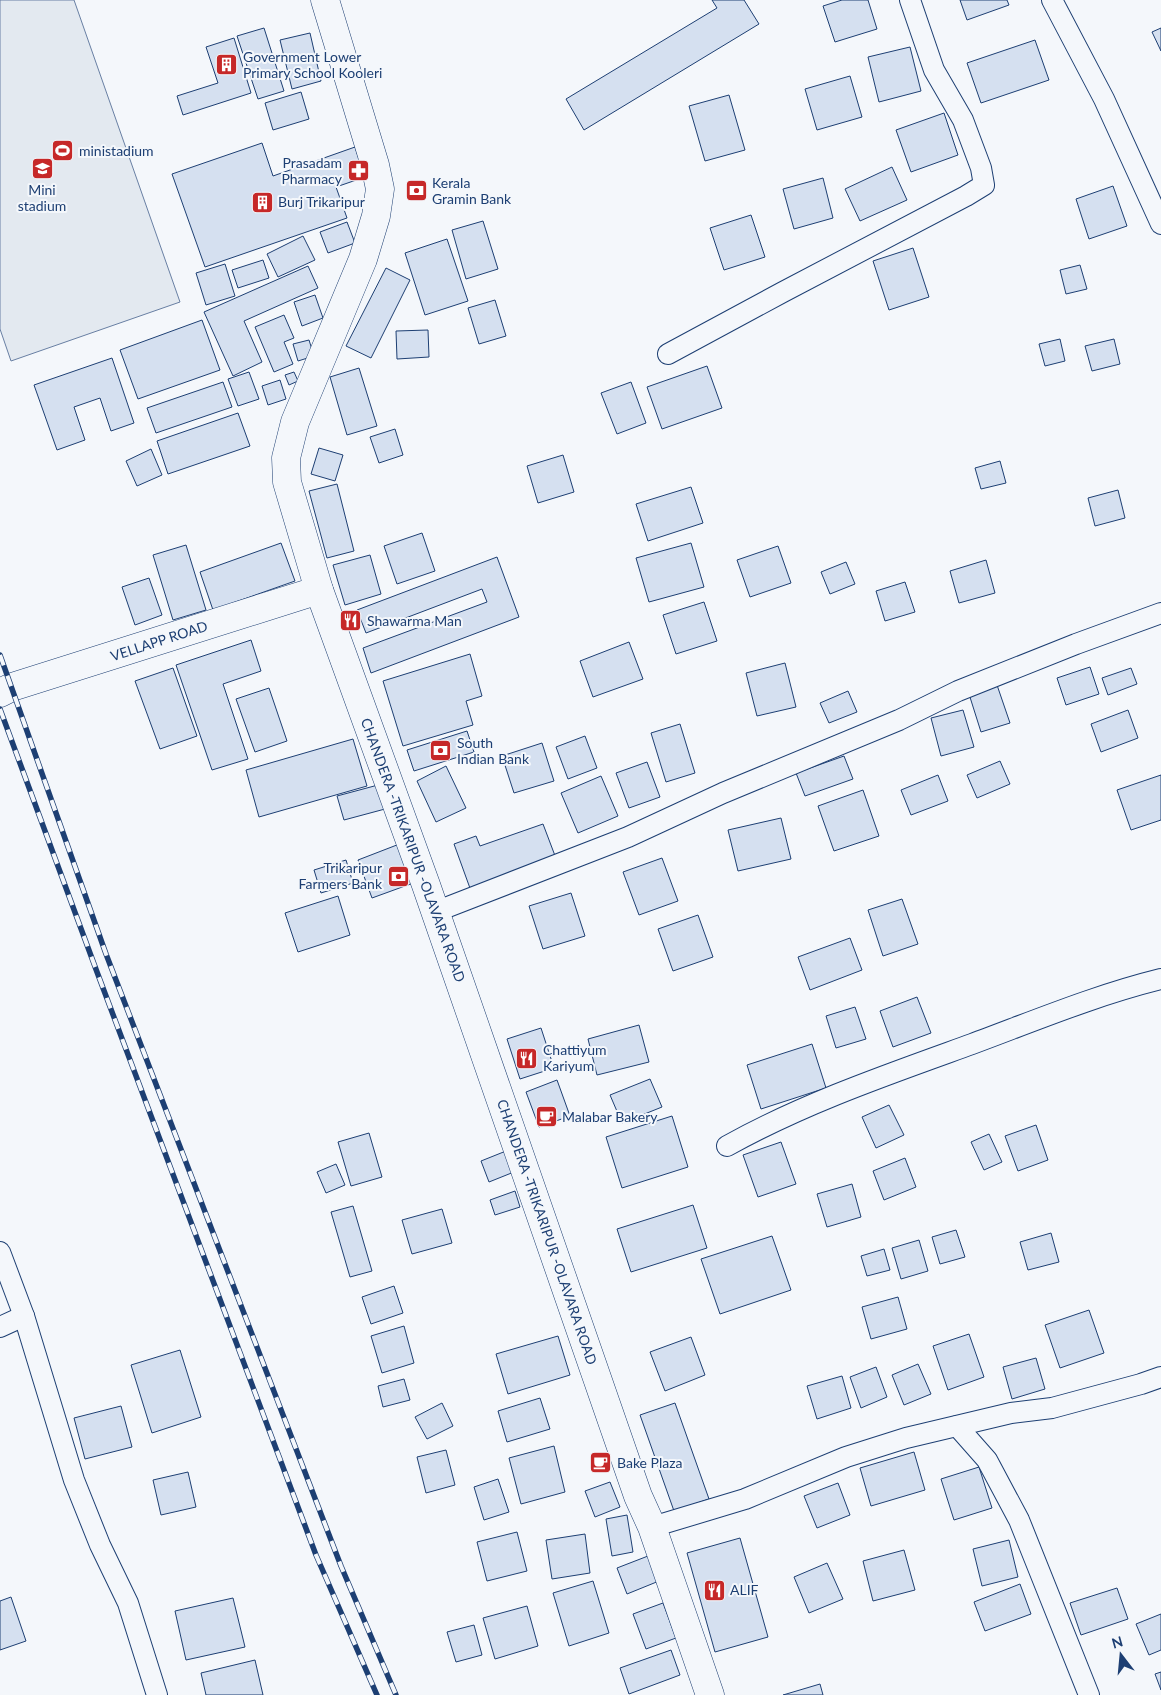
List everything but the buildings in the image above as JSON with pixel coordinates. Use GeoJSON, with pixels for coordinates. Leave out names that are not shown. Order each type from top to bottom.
{"type":"FeatureCollection","features":[{"type":"Feature","properties":{"kind":"main road","name":"CHANDERA -TRIKARIPUR -OLAVARA ROAD"},"geometry":{"type":"LineString","coordinates":[[325,0],[375,165],[380,190],[376,216],[363,259],[295,422],[286,458],[287,482],[319,590],[435,912],[638,1496],[652,1527],[710,1695]]}},
{"type":"Feature","properties":{"kind":"main road","name":"VELLAPP ROAD"},"geometry":{"type":"LineString","coordinates":[[0,693],[12,687],[319,590]]}},
{"type":"Feature","properties":{"kind":"street"},"geometry":{"type":"LineString","coordinates":[[668,354],[966,196],[984,184],[982,168],[963,120],[934,70],[910,0]]}},
{"type":"Feature","properties":{"kind":"street"},"geometry":{"type":"LineString","coordinates":[[1052,0],[1104,99],[1161,224]]}},
{"type":"Feature","properties":{"kind":"street"},"geometry":{"type":"LineString","coordinates":[[435,912],[628,837],[724,793],[899,720],[958,691],[1076,644],[1161,613]]}},
{"type":"Feature","properties":{"kind":"street"},"geometry":{"type":"LineString","coordinates":[[727,1146],[808,1107],[910,1067],[1123,988],[1161,978]]}},
{"type":"Feature","properties":{"kind":"street"},"geometry":{"type":"LineString","coordinates":[[0,1252],[24,1316],[74,1480],[100,1545],[128,1603],[157,1695]]}},
{"type":"Feature","properties":{"kind":"street"},"geometry":{"type":"LineString","coordinates":[[0,1327],[24,1316]]}},
{"type":"Feature","properties":{"kind":"street"},"geometry":{"type":"LineString","coordinates":[[652,1527],[745,1499],[846,1457],[906,1438],[1011,1413],[1052,1408],[1161,1377]]}},
{"type":"Feature","properties":{"kind":"street"},"geometry":{"type":"LineString","coordinates":[[957,1426],[987,1460],[1019,1520],[1089,1695]]}},
{"type":"Feature","properties":{"kind":"shaded area","name":"ministadium"},"geometry":{"type":"Polygon","coordinates":[[[0,0],[74,0],[180,302],[11,361],[0,329],[0,0]]]}},
{"type":"Feature","properties":{"kind":"railway"},"geometry":{"type":"LineString","coordinates":[[0,655],[106,954],[341,1566],[396,1695]]}},
{"type":"Feature","properties":{"kind":"railway"},"geometry":{"type":"LineString","coordinates":[[0,709],[316,1555],[377,1695]]}},
{"type":"Feature","properties":{"kind":"place","name":"Government Lower Primary School Kooleri"},"geometry":{"type":"Point","coordinates":[227,65]}},
{"type":"Feature","properties":{"kind":"place","name":"ministadium"},"geometry":{"type":"Point","coordinates":[63,151]}},
{"type":"Feature","properties":{"kind":"place","name":"Mini stadium"},"geometry":{"type":"Point","coordinates":[42,168]}},
{"type":"Feature","properties":{"kind":"place","name":"Prasadam Pharmacy"},"geometry":{"type":"Point","coordinates":[358,171]}},
{"type":"Feature","properties":{"kind":"place","name":"Kerala Gramin Bank"},"geometry":{"type":"Point","coordinates":[416,191]}},
{"type":"Feature","properties":{"kind":"place","name":"Burj Trikaripur"},"geometry":{"type":"Point","coordinates":[262,202]}},
{"type":"Feature","properties":{"kind":"place","name":"Shawarma Man"},"geometry":{"type":"Point","coordinates":[351,621]}},
{"type":"Feature","properties":{"kind":"place","name":"South Indian Bank"},"geometry":{"type":"Point","coordinates":[441,751]}},
{"type":"Feature","properties":{"kind":"place","name":"Trikaripur Farmers Bank"},"geometry":{"type":"Point","coordinates":[398,876]}},
{"type":"Feature","properties":{"kind":"place","name":"Chattiyum Kariyum"},"geometry":{"type":"Point","coordinates":[527,1058]}},
{"type":"Feature","properties":{"kind":"place","name":"Malabar Bakery"},"geometry":{"type":"Point","coordinates":[546,1117]}},
{"type":"Feature","properties":{"kind":"place","name":"Bake Plaza"},"geometry":{"type":"Point","coordinates":[601,1463]}},
{"type":"Feature","properties":{"kind":"place","name":"ALIF"},"geometry":{"type":"Point","coordinates":[714,1590]}}]}
